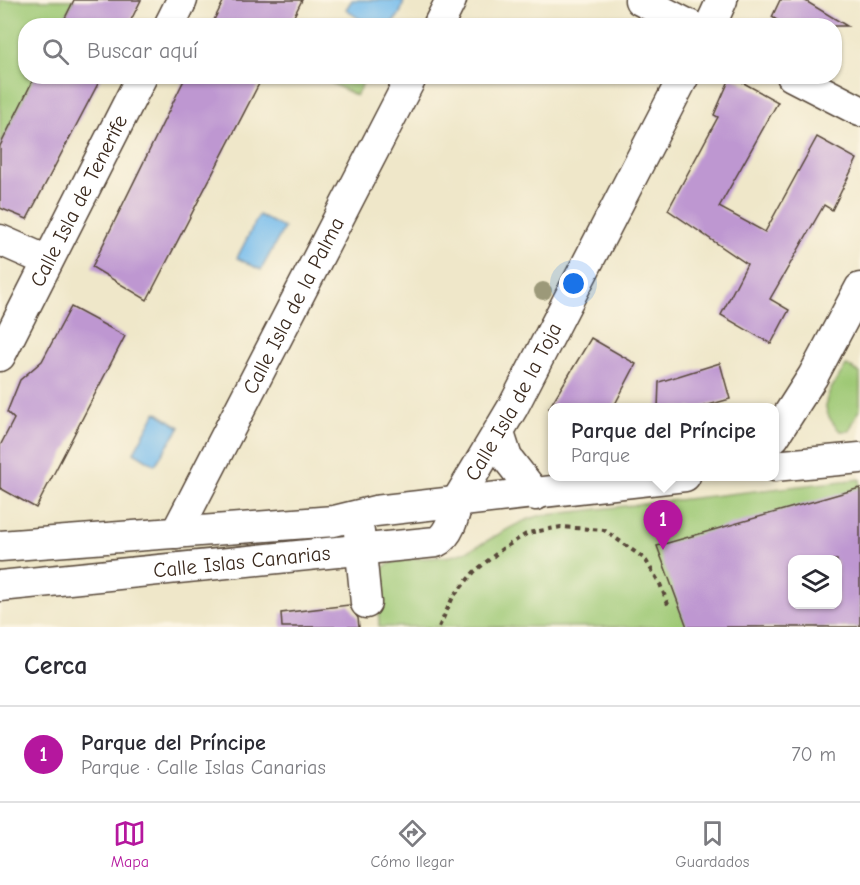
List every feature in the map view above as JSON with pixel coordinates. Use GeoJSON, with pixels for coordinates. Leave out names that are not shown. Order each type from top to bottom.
{"type":"FeatureCollection","features":[{"type":"Feature","properties":{"kind":"street"},"geometry":{"type":"LineString","coordinates":[[173,18],[182,0]]}},
{"type":"Feature","properties":{"kind":"street"},"geometry":{"type":"LineString","coordinates":[[442,18],[451,0]]}},
{"type":"Feature","properties":{"kind":"street"},"geometry":{"type":"LineString","coordinates":[[640,0],[675,18]]}},
{"type":"Feature","properties":{"kind":"street"},"geometry":{"type":"LineString","coordinates":[[714,18],[722,0]]}},
{"type":"Feature","properties":{"kind":"street","name":"Calle Isla de Tenerife"},"geometry":{"type":"LineString","coordinates":[[0,356],[138,84]]}},
{"type":"Feature","properties":{"kind":"street","name":"Calle Isla de la Palma"},"geometry":{"type":"LineString","coordinates":[[176,533],[408,84]]}},
{"type":"Feature","properties":{"kind":"street","name":"Calle Isla de la Toja"},"geometry":{"type":"LineString","coordinates":[[457,501],[499,432],[680,84]]}},
{"type":"Feature","properties":{"kind":"street"},"geometry":{"type":"LineString","coordinates":[[808,84],[860,111]]}},
{"type":"Feature","properties":{"kind":"street"},"geometry":{"type":"LineString","coordinates":[[0,240],[34,255]]}},
{"type":"Feature","properties":{"kind":"street"},"geometry":{"type":"LineString","coordinates":[[779,429],[813,376],[860,288]]}},
{"type":"Feature","properties":{"kind":"street"},"geometry":{"type":"LineString","coordinates":[[499,432],[507,458],[536,495]]}},
{"type":"Feature","properties":{"kind":"street"},"geometry":{"type":"LineString","coordinates":[[779,466],[860,458]]}},
{"type":"Feature","properties":{"kind":"street","name":"Calle Islas Canarias"},"geometry":{"type":"LineString","coordinates":[[0,546],[358,517],[375,511],[652,481]]}},
{"type":"Feature","properties":{"kind":"street","name":"Calle Islas Canarias"},"geometry":{"type":"LineString","coordinates":[[0,586],[436,542],[443,539],[455,514],[457,501]]}},
{"type":"Feature","properties":{"kind":"street"},"geometry":{"type":"LineString","coordinates":[[358,517],[366,603]]}},
{"type":"Feature","properties":{"kind":"path"},"geometry":{"type":"LineString","coordinates":[[440,627],[453,597],[474,572],[502,549],[528,533],[561,527],[604,530],[645,560],[660,584],[669,607]]}},
{"type":"Feature","properties":{"kind":"green space"},"geometry":{"type":"Polygon","coordinates":[[[0,0],[74,0],[65,18],[18,18],[18,84],[31,84],[0,146],[0,0]]]}},
{"type":"Feature","properties":{"kind":"green space"},"geometry":{"type":"Polygon","coordinates":[[[333,84],[362,84],[356,96],[333,84]]]}},
{"type":"Feature","properties":{"kind":"green space"},"geometry":{"type":"Polygon","coordinates":[[[846,365],[860,373],[860,408],[849,431],[840,431],[832,422],[826,406],[830,391],[846,365]]]}},
{"type":"Feature","properties":{"kind":"green space"},"geometry":{"type":"Polygon","coordinates":[[[860,479],[860,627],[379,627],[379,579],[383,568],[388,564],[462,553],[539,516],[860,479]]]}},
{"type":"Feature","properties":{"kind":"water"},"geometry":{"type":"Polygon","coordinates":[[[352,0],[404,0],[396,18],[358,18],[346,9],[352,0]]]}},
{"type":"Feature","properties":{"kind":"water"},"geometry":{"type":"Polygon","coordinates":[[[259,215],[284,228],[261,270],[237,258],[259,215]]]}},
{"type":"Feature","properties":{"kind":"water"},"geometry":{"type":"Polygon","coordinates":[[[156,412],[180,427],[155,465],[134,452],[156,412]]]}},
{"type":"Feature","properties":{"kind":"building"},"geometry":{"type":"Polygon","coordinates":[[[74,0],[141,0],[132,18],[65,18],[74,0]]]}},
{"type":"Feature","properties":{"kind":"building"},"geometry":{"type":"Polygon","coordinates":[[[224,0],[302,0],[293,18],[215,18],[224,0]]]}},
{"type":"Feature","properties":{"kind":"building"},"geometry":{"type":"Polygon","coordinates":[[[780,0],[804,0],[834,18],[774,18],[772,17],[780,0]]]}},
{"type":"Feature","properties":{"kind":"building"},"geometry":{"type":"Polygon","coordinates":[[[31,84],[98,84],[27,219],[0,208],[0,146],[31,84]]]}},
{"type":"Feature","properties":{"kind":"building"},"geometry":{"type":"Polygon","coordinates":[[[182,84],[259,84],[147,300],[92,267],[182,84]]]}},
{"type":"Feature","properties":{"kind":"building"},"geometry":{"type":"Polygon","coordinates":[[[728,84],[745,84],[778,102],[719,207],[765,232],[817,137],[857,159],[832,210],[824,205],[770,299],[789,310],[771,344],[721,315],[747,264],[668,210],[718,117],[714,115],[728,84]]]}},
{"type":"Feature","properties":{"kind":"building"},"geometry":{"type":"Polygon","coordinates":[[[71,307],[125,336],[36,508],[0,488],[0,446],[14,419],[7,412],[20,380],[42,361],[71,307]]]}},
{"type":"Feature","properties":{"kind":"building"},"geometry":{"type":"Polygon","coordinates":[[[591,338],[636,364],[616,403],[552,403],[591,338]]]}},
{"type":"Feature","properties":{"kind":"building"},"geometry":{"type":"Polygon","coordinates":[[[720,363],[730,399],[716,403],[658,403],[659,382],[720,363]]]}},
{"type":"Feature","properties":{"kind":"building"},"geometry":{"type":"Polygon","coordinates":[[[860,488],[860,627],[687,627],[657,546],[860,488]]]}},
{"type":"Feature","properties":{"kind":"building"},"geometry":{"type":"Polygon","coordinates":[[[349,605],[358,618],[359,627],[282,627],[281,613],[349,605]]]}},
{"type":"Feature","properties":{"kind":"place","name":"Parque del Príncipe"},"geometry":{"type":"Point","coordinates":[663,550]}}]}
